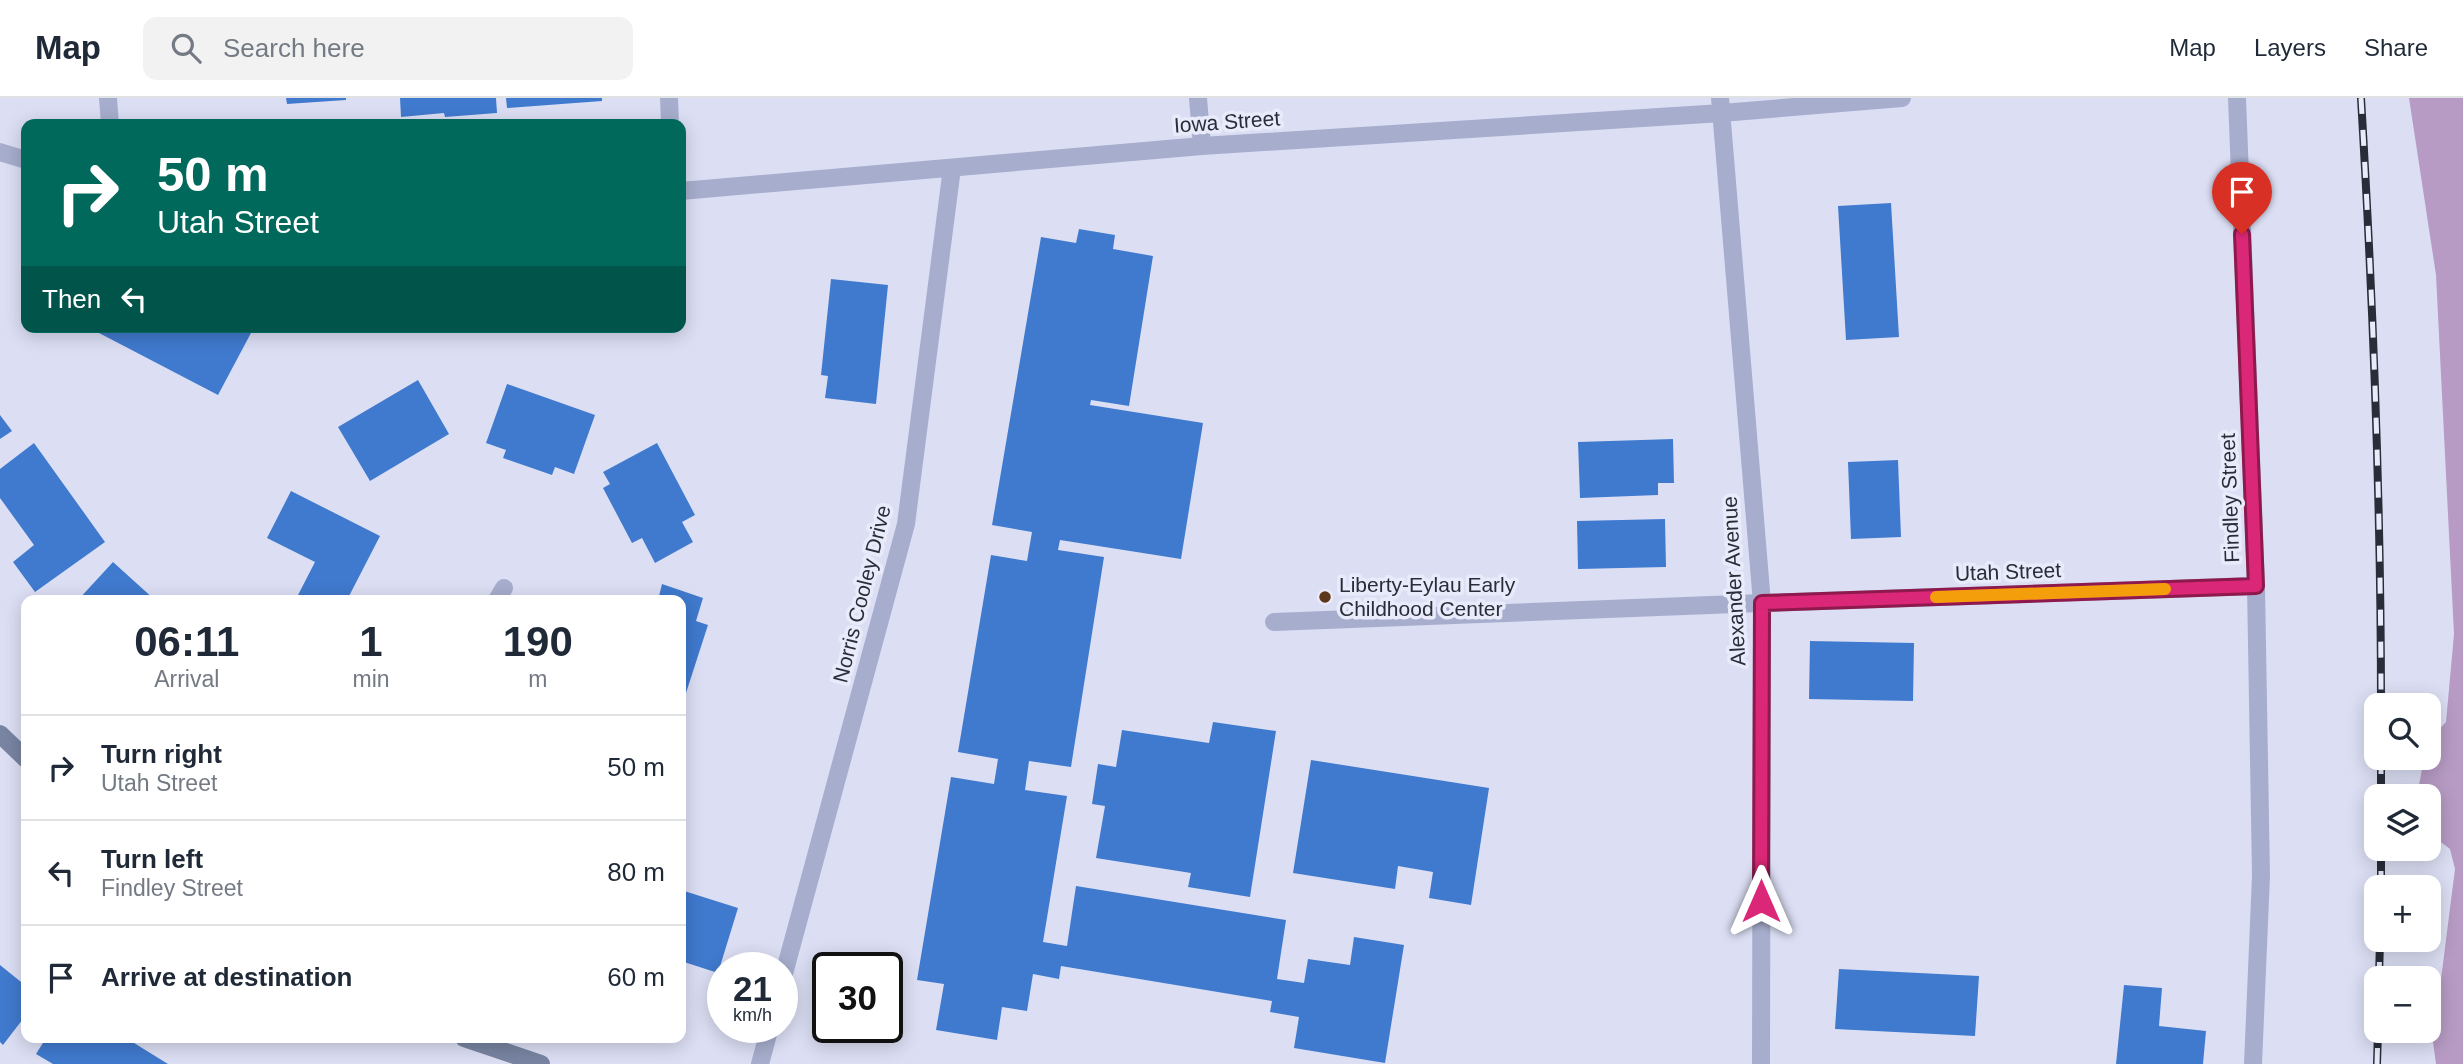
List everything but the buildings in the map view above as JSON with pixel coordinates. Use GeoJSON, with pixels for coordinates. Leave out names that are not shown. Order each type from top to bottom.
{"type":"FeatureCollection","features":[{"type":"Feature","properties":{"kind":"main road"},"geometry":{"type":"LineString","coordinates":[[0,734],[21,754]]}},
{"type":"Feature","properties":{"kind":"main road"},"geometry":{"type":"LineString","coordinates":[[479,1043],[541,1064]]}},
{"type":"Feature","properties":{"kind":"street"},"geometry":{"type":"LineString","coordinates":[[108,98],[110,119]]}},
{"type":"Feature","properties":{"kind":"street"},"geometry":{"type":"LineString","coordinates":[[669,98],[670,119]]}},
{"type":"Feature","properties":{"kind":"street"},"geometry":{"type":"LineString","coordinates":[[1198,98],[1202,146]]}},
{"type":"Feature","properties":{"kind":"street","name":"Iowa Street"},"geometry":{"type":"LineString","coordinates":[[686,191],[1721,105],[1902,98]]}},
{"type":"Feature","properties":{"kind":"street","name":"Findley Street"},"geometry":{"type":"LineString","coordinates":[[2237,98],[2256,586],[2260,876],[2253,1064]]}},
{"type":"Feature","properties":{"kind":"street","name":"Alexander Avenue"},"geometry":{"type":"LineString","coordinates":[[1721,105],[1762,603],[1761,1064]]}},
{"type":"Feature","properties":{"kind":"street"},"geometry":{"type":"LineString","coordinates":[[0,152],[21,158]]}},
{"type":"Feature","properties":{"kind":"street","name":"Norris Cooley Drive"},"geometry":{"type":"LineString","coordinates":[[790,952],[906,524],[952,168]]}},
{"type":"Feature","properties":{"kind":"street","name":"Utah Street"},"geometry":{"type":"LineString","coordinates":[[1274,622],[2256,586]]}},
{"type":"Feature","properties":{"kind":"street"},"geometry":{"type":"LineString","coordinates":[[760,1064],[766,1043]]}},
{"type":"Feature","properties":{"kind":"shaded area"},"geometry":{"type":"Polygon","coordinates":[[[2409,98],[2463,98],[2463,1064],[2436,1064],[2433,1043],[2441,1043],[2441,979],[2455,869],[2450,849],[2441,842],[2441,784],[2419,784],[2422,770],[2441,770],[2441,727],[2446,722],[2454,634],[2436,275],[2409,98]]]}},
{"type":"Feature","properties":{"kind":"railway"},"geometry":{"type":"LineString","coordinates":[[2361,98],[2376,402],[2381,693]]}},
{"type":"Feature","properties":{"kind":"railway"},"geometry":{"type":"LineString","coordinates":[[2381,770],[2381,784]]}},
{"type":"Feature","properties":{"kind":"railway"},"geometry":{"type":"LineString","coordinates":[[2381,861],[2381,875]]}},
{"type":"Feature","properties":{"kind":"railway"},"geometry":{"type":"LineString","coordinates":[[2379,966],[2380,952]]}},
{"type":"Feature","properties":{"kind":"railway"},"geometry":{"type":"LineString","coordinates":[[2377,1064],[2378,1043]]}},
{"type":"Feature","properties":{"kind":"slow traffic"},"geometry":{"type":"LineString","coordinates":[[1936,597],[2165,589]]}},
{"type":"Feature","properties":{"kind":"place","name":"Liberty-Eylau Early Childhood Center"},"geometry":{"type":"Point","coordinates":[1325,597]}},
{"type":"Feature","properties":{"kind":"route"},"geometry":{"type":"LineString","coordinates":[[1761,901],[1762,603],[2256,586],[2242,234]]}}]}
